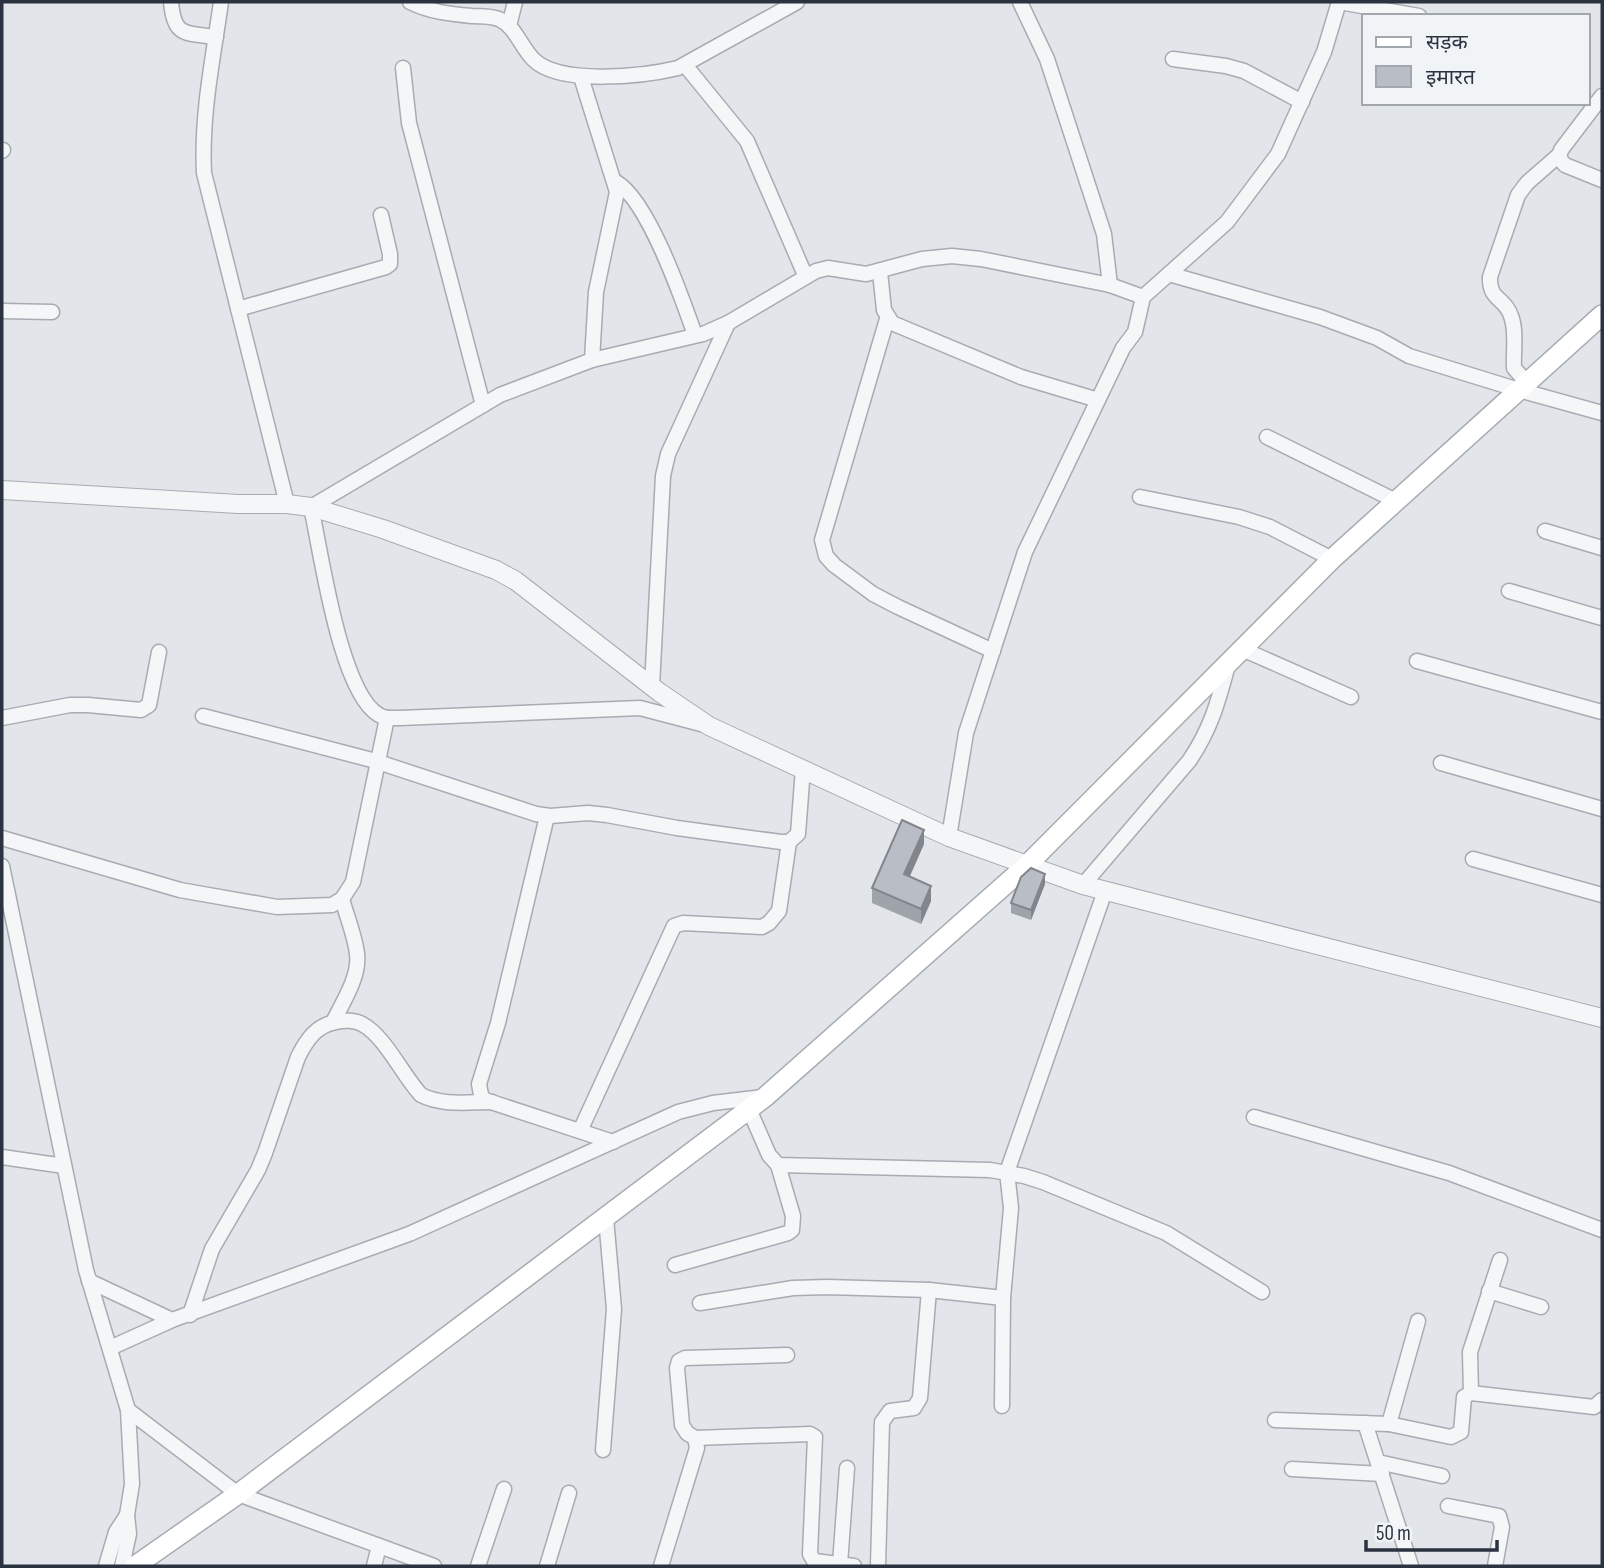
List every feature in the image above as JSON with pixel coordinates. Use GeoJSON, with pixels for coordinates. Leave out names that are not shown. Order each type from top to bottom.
{"type":"FeatureCollection","features":[{"type":"Feature","properties":{"kind":"main road"},"geometry":{"type":"LineString","coordinates":[[135,1566],[238,1494],[765,1097],[1026,866],[1332,559],[1602,315]]}},
{"type":"Feature","properties":{"kind":"street"},"geometry":{"type":"LineString","coordinates":[[171,2],[173,22],[182,32],[216,37]]}},
{"type":"Feature","properties":{"kind":"street"},"geometry":{"type":"LineString","coordinates":[[221,2],[205,110],[202,142],[204,173],[287,504]]}},
{"type":"Feature","properties":{"kind":"street"},"geometry":{"type":"LineString","coordinates":[[410,2],[441,13],[495,18],[509,26],[534,60],[541,65],[580,77],[658,73],[685,65],[797,2]]}},
{"type":"Feature","properties":{"kind":"street"},"geometry":{"type":"LineString","coordinates":[[509,26],[515,2]]}},
{"type":"Feature","properties":{"kind":"street"},"geometry":{"type":"LineString","coordinates":[[1020,2],[1047,59],[1104,234],[1110,285]]}},
{"type":"Feature","properties":{"kind":"street"},"geometry":{"type":"LineString","coordinates":[[949,836],[966,733],[1025,552],[1123,348],[1135,332],[1143,297],[1227,222],[1279,154],[1324,52],[1339,2],[1408,14]]}},
{"type":"Feature","properties":{"kind":"street"},"geometry":{"type":"LineString","coordinates":[[1173,59],[1244,71],[1302,102]]}},
{"type":"Feature","properties":{"kind":"street"},"geometry":{"type":"LineString","coordinates":[[685,65],[747,141],[806,275]]}},
{"type":"Feature","properties":{"kind":"street"},"geometry":{"type":"LineString","coordinates":[[403,68],[409,123],[483,405]]}},
{"type":"Feature","properties":{"kind":"street"},"geometry":{"type":"LineString","coordinates":[[580,77],[615,182],[615,206],[596,292],[592,360]]}},
{"type":"Feature","properties":{"kind":"street"},"geometry":{"type":"LineString","coordinates":[[1523,386],[1514,368],[1513,323],[1510,312],[1489,289],[1490,277],[1518,195],[1524,185],[1559,155],[1602,96]]}},
{"type":"Feature","properties":{"kind":"street"},"geometry":{"type":"LineString","coordinates":[[1559,155],[1560,162],[1602,180]]}},
{"type":"Feature","properties":{"kind":"street"},"geometry":{"type":"LineString","coordinates":[[615,182],[626,188],[643,213],[670,268],[695,335]]}},
{"type":"Feature","properties":{"kind":"street"},"geometry":{"type":"LineString","coordinates":[[238,309],[386,267],[390,264],[390,254],[381,215]]}},
{"type":"Feature","properties":{"kind":"street"},"geometry":{"type":"LineString","coordinates":[[311,507],[500,395],[592,360],[695,335],[728,323],[806,275],[828,268],[866,274],[922,259],[952,256],[981,259],[1110,285],[1143,297]]}},
{"type":"Feature","properties":{"kind":"street"},"geometry":{"type":"LineString","coordinates":[[880,272],[887,319],[822,540],[823,549],[834,565],[873,594],[993,652]]}},
{"type":"Feature","properties":{"kind":"street"},"geometry":{"type":"LineString","coordinates":[[1169,275],[1320,317],[1377,338],[1409,356],[1523,386],[1602,413]]}},
{"type":"Feature","properties":{"kind":"street"},"geometry":{"type":"LineString","coordinates":[[2,311],[52,312]]}},
{"type":"Feature","properties":{"kind":"street"},"geometry":{"type":"LineString","coordinates":[[887,319],[899,327],[1021,377],[1098,400]]}},
{"type":"Feature","properties":{"kind":"street"},"geometry":{"type":"LineString","coordinates":[[652,686],[663,476],[668,454],[728,323]]}},
{"type":"Feature","properties":{"kind":"street"},"geometry":{"type":"LineString","coordinates":[[1267,438],[1396,501]]}},
{"type":"Feature","properties":{"kind":"street"},"geometry":{"type":"LineString","coordinates":[[2,490],[238,504],[287,504],[311,507],[383,529],[496,570],[516,581],[652,686],[709,726]]}},
{"type":"Feature","properties":{"kind":"street"},"geometry":{"type":"LineString","coordinates":[[1140,497],[1239,517],[1292,537],[1332,559]]}},
{"type":"Feature","properties":{"kind":"street"},"geometry":{"type":"LineString","coordinates":[[311,507],[337,625],[353,682],[366,703],[378,715],[387,718],[640,708],[709,726],[803,768],[889,811],[1083,886],[1602,1018]]}},
{"type":"Feature","properties":{"kind":"street"},"geometry":{"type":"LineString","coordinates":[[1545,531],[1602,548]]}},
{"type":"Feature","properties":{"kind":"street"},"geometry":{"type":"LineString","coordinates":[[1509,591],[1602,618]]}},
{"type":"Feature","properties":{"kind":"street"},"geometry":{"type":"LineString","coordinates":[[1242,649],[1351,697]]}},
{"type":"Feature","properties":{"kind":"street"},"geometry":{"type":"LineString","coordinates":[[2,718],[70,705],[146,709],[159,652]]}},
{"type":"Feature","properties":{"kind":"street"},"geometry":{"type":"LineString","coordinates":[[1417,661],[1602,712]]}},
{"type":"Feature","properties":{"kind":"street"},"geometry":{"type":"LineString","coordinates":[[1083,886],[1203,741],[1215,715],[1228,663]]}},
{"type":"Feature","properties":{"kind":"street"},"geometry":{"type":"LineString","coordinates":[[203,716],[377,762],[458,790],[547,816],[607,815],[677,828],[789,842]]}},
{"type":"Feature","properties":{"kind":"street"},"geometry":{"type":"LineString","coordinates":[[2,838],[180,890],[277,907],[332,905],[342,899],[353,882],[387,718]]}},
{"type":"Feature","properties":{"kind":"street"},"geometry":{"type":"LineString","coordinates":[[1441,763],[1602,809]]}},
{"type":"Feature","properties":{"kind":"street"},"geometry":{"type":"LineString","coordinates":[[580,1131],[674,926],[683,923],[762,927],[779,911],[789,842],[798,834],[803,768]]}},
{"type":"Feature","properties":{"kind":"street"},"geometry":{"type":"LineString","coordinates":[[547,816],[498,1023],[479,1084],[481,1095],[485,1100],[613,1142]]}},
{"type":"Feature","properties":{"kind":"street"},"geometry":{"type":"LineString","coordinates":[[1473,859],[1602,895]]}},
{"type":"Feature","properties":{"kind":"street"},"geometry":{"type":"LineString","coordinates":[[2,866],[89,1281],[128,1410],[133,1462],[127,1516],[129,1534],[122,1566]]}},
{"type":"Feature","properties":{"kind":"street"},"geometry":{"type":"LineString","coordinates":[[1002,1406],[1003,1298],[1011,1208],[1007,1172],[1105,891]]}},
{"type":"Feature","properties":{"kind":"street"},"geometry":{"type":"LineString","coordinates":[[334,1022],[355,975],[358,954],[342,899]]}},
{"type":"Feature","properties":{"kind":"street"},"geometry":{"type":"LineString","coordinates":[[190,1315],[212,1249],[258,1170],[298,1057],[306,1040],[315,1031],[334,1022],[347,1020],[362,1024],[378,1038],[414,1088],[430,1100],[445,1103],[492,1102]]}},
{"type":"Feature","properties":{"kind":"street"},"geometry":{"type":"LineString","coordinates":[[110,1348],[172,1320],[409,1234],[678,1112],[713,1103],[765,1097]]}},
{"type":"Feature","properties":{"kind":"street"},"geometry":{"type":"LineString","coordinates":[[675,1265],[792,1230],[793,1216],[778,1165],[769,1155],[749,1109]]}},
{"type":"Feature","properties":{"kind":"street"},"geometry":{"type":"LineString","coordinates":[[1254,1117],[1449,1173],[1602,1230]]}},
{"type":"Feature","properties":{"kind":"street"},"geometry":{"type":"LineString","coordinates":[[2,1157],[64,1166]]}},
{"type":"Feature","properties":{"kind":"street"},"geometry":{"type":"LineString","coordinates":[[778,1165],[1007,1172],[1042,1182],[1166,1233],[1262,1292]]}},
{"type":"Feature","properties":{"kind":"street"},"geometry":{"type":"LineString","coordinates":[[603,1450],[614,1309],[606,1218]]}},
{"type":"Feature","properties":{"kind":"street"},"geometry":{"type":"LineString","coordinates":[[1471,1392],[1470,1352],[1500,1260]]}},
{"type":"Feature","properties":{"kind":"street"},"geometry":{"type":"LineString","coordinates":[[89,1281],[172,1320]]}},
{"type":"Feature","properties":{"kind":"street"},"geometry":{"type":"LineString","coordinates":[[701,1303],[793,1288],[827,1287],[929,1290],[1003,1298]]}},
{"type":"Feature","properties":{"kind":"street"},"geometry":{"type":"LineString","coordinates":[[877,1566],[881,1422],[890,1411],[914,1408],[920,1398],[929,1290]]}},
{"type":"Feature","properties":{"kind":"street"},"geometry":{"type":"LineString","coordinates":[[1489,1291],[1541,1307]]}},
{"type":"Feature","properties":{"kind":"street"},"geometry":{"type":"LineString","coordinates":[[1389,1424],[1418,1321]]}},
{"type":"Feature","properties":{"kind":"street"},"geometry":{"type":"LineString","coordinates":[[787,1355],[685,1358],[679,1361],[677,1368],[682,1425],[687,1433],[695,1438],[810,1434],[815,1437],[810,1554],[814,1561],[847,1565],[847,1468]]}},
{"type":"Feature","properties":{"kind":"street"},"geometry":{"type":"LineString","coordinates":[[1275,1420],[1389,1424],[1451,1437],[1461,1432],[1464,1397],[1471,1392],[1594,1407],[1602,1400]]}},
{"type":"Feature","properties":{"kind":"street"},"geometry":{"type":"LineString","coordinates":[[128,1410],[238,1494],[434,1566]]}},
{"type":"Feature","properties":{"kind":"street"},"geometry":{"type":"LineString","coordinates":[[1366,1423],[1411,1566]]}},
{"type":"Feature","properties":{"kind":"street"},"geometry":{"type":"LineString","coordinates":[[662,1566],[697,1448],[695,1438]]}},
{"type":"Feature","properties":{"kind":"street"},"geometry":{"type":"LineString","coordinates":[[1292,1469],[1380,1468],[1442,1476]]}},
{"type":"Feature","properties":{"kind":"street"},"geometry":{"type":"LineString","coordinates":[[478,1566],[504,1489]]}},
{"type":"Feature","properties":{"kind":"street"},"geometry":{"type":"LineString","coordinates":[[547,1566],[569,1493]]}},
{"type":"Feature","properties":{"kind":"street"},"geometry":{"type":"LineString","coordinates":[[1448,1506],[1499,1516],[1502,1527],[1495,1566]]}},
{"type":"Feature","properties":{"kind":"street"},"geometry":{"type":"LineString","coordinates":[[106,1566],[116,1532],[127,1516]]}},
{"type":"Feature","properties":{"kind":"street"},"geometry":{"type":"LineString","coordinates":[[374,1566],[379,1546]]}},
{"type":"Feature","properties":{"kind":"building"},"geometry":{"type":"Polygon","coordinates":[[[902,820],[924,830],[904,874],[931,886],[921,909],[872,888],[902,820]]]}},
{"type":"Feature","properties":{"kind":"building"},"geometry":{"type":"Polygon","coordinates":[[[1031,868],[1045,874],[1031,910],[1011,903],[1021,877],[1031,868]]]}}]}
